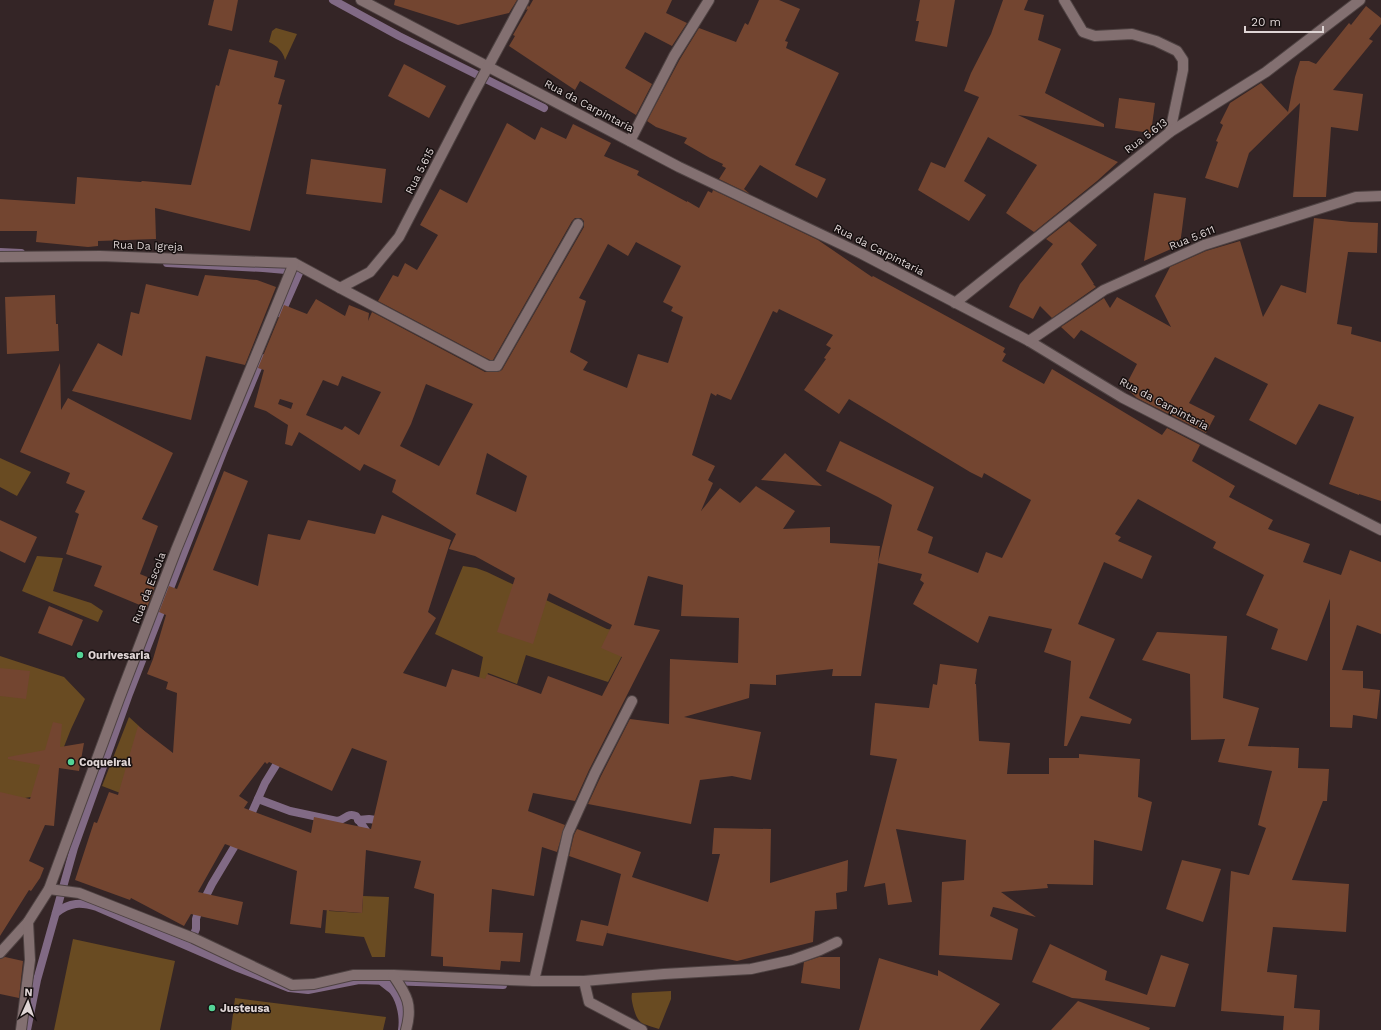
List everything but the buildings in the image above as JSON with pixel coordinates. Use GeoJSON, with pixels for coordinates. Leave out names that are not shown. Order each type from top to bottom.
{"type":"FeatureCollection","features":[{"type":"Feature","properties":{"kind":"street","name":"Rua da Carpintaria"},"geometry":{"type":"LineString","coordinates":[[361,0],[679,167],[862,254],[955,302],[1029,341],[1123,398],[1381,530]]}},
{"type":"Feature","properties":{"kind":"street","name":"Rua 5.615"},"geometry":{"type":"LineString","coordinates":[[340,288],[370,272],[399,237],[524,0]]}},
{"type":"Feature","properties":{"kind":"street"},"geometry":{"type":"LineString","coordinates":[[630,141],[674,56],[709,0]]}},
{"type":"Feature","properties":{"kind":"street"},"geometry":{"type":"LineString","coordinates":[[1064,0],[1083,32],[1095,36],[1132,34],[1156,41],[1177,51],[1183,60],[1183,70],[1170,132]]}},
{"type":"Feature","properties":{"kind":"street","name":"Rua 5.613"},"geometry":{"type":"LineString","coordinates":[[955,302],[1170,132],[1266,72],[1360,0]]}},
{"type":"Feature","properties":{"kind":"street","name":"Rua 5.611"},"geometry":{"type":"LineString","coordinates":[[1029,341],[1104,290],[1204,245],[1356,197],[1381,196]]}},
{"type":"Feature","properties":{"kind":"street"},"geometry":{"type":"LineString","coordinates":[[294,263],[488,366],[497,366],[578,224]]}},
{"type":"Feature","properties":{"kind":"street","name":"Rua Da Igreja"},"geometry":{"type":"LineString","coordinates":[[0,257],[100,256],[294,263]]}},
{"type":"Feature","properties":{"kind":"street","name":"Rua da Escola"},"geometry":{"type":"LineString","coordinates":[[0,953],[28,922],[49,889],[173,558],[294,263]]}},
{"type":"Feature","properties":{"kind":"street"},"geometry":{"type":"LineString","coordinates":[[534,981],[568,833],[595,773],[632,701]]}},
{"type":"Feature","properties":{"kind":"street"},"geometry":{"type":"LineString","coordinates":[[49,889],[79,893],[136,915],[193,938],[292,985],[314,984],[353,975],[393,975],[534,981],[584,981],[664,974],[750,969],[792,960],[837,942]]}},
{"type":"Feature","properties":{"kind":"street"},"geometry":{"type":"LineString","coordinates":[[21,1030],[30,960],[28,922]]}},
{"type":"Feature","properties":{"kind":"street"},"geometry":{"type":"LineString","coordinates":[[393,975],[406,994],[409,1004],[406,1030]]}},
{"type":"Feature","properties":{"kind":"street"},"geometry":{"type":"LineString","coordinates":[[584,981],[589,1002],[642,1030]]}},
{"type":"Feature","properties":{"kind":"shaded area"},"geometry":{"type":"Polygon","coordinates":[[[276,28],[297,34],[285,60],[279,49],[269,42],[272,31],[276,28]]]}},
{"type":"Feature","properties":{"kind":"shaded area"},"geometry":{"type":"Polygon","coordinates":[[[0,458],[31,472],[17,496],[0,487],[0,458]]]}},
{"type":"Feature","properties":{"kind":"shaded area"},"geometry":{"type":"Polygon","coordinates":[[[37,556],[63,558],[53,591],[91,603],[103,611],[98,622],[22,591],[37,556]]]}},
{"type":"Feature","properties":{"kind":"shaded area"},"geometry":{"type":"Polygon","coordinates":[[[463,566],[476,568],[487,572],[607,629],[627,632],[637,627],[608,682],[526,655],[517,684],[488,673],[485,680],[479,678],[483,657],[435,634],[463,566]]]}},
{"type":"Feature","properties":{"kind":"shaded area"},"geometry":{"type":"Polygon","coordinates":[[[0,656],[64,677],[85,699],[71,729],[46,792],[31,797],[0,802],[0,656]]]}},
{"type":"Feature","properties":{"kind":"shaded area"},"geometry":{"type":"Polygon","coordinates":[[[129,717],[152,738],[128,796],[102,786],[129,717]]]}},
{"type":"Feature","properties":{"kind":"shaded area"},"geometry":{"type":"Polygon","coordinates":[[[331,856],[333,856],[329,911],[362,913],[363,896],[389,897],[385,957],[372,957],[364,937],[325,933],[331,856]]]}},
{"type":"Feature","properties":{"kind":"shaded area"},"geometry":{"type":"Polygon","coordinates":[[[73,939],[175,961],[160,1030],[54,1030],[73,939]]]}},
{"type":"Feature","properties":{"kind":"shaded area"},"geometry":{"type":"Polygon","coordinates":[[[671,991],[671,999],[659,1029],[644,1024],[639,1020],[633,1006],[632,993],[671,991]]]}},
{"type":"Feature","properties":{"kind":"shaded area"},"geometry":{"type":"Polygon","coordinates":[[[235,998],[386,1017],[383,1030],[231,1030],[235,998]]]}},
{"type":"Feature","properties":{"kind":"waterway"},"geometry":{"type":"LineString","coordinates":[[333,0],[399,36],[544,108]]}},
{"type":"Feature","properties":{"kind":"waterway"},"geometry":{"type":"LineString","coordinates":[[0,252],[21,253]]}},
{"type":"Feature","properties":{"kind":"waterway"},"geometry":{"type":"LineString","coordinates":[[167,263],[297,271]]}},
{"type":"Feature","properties":{"kind":"waterway"},"geometry":{"type":"LineString","coordinates":[[281,314],[300,271]]}},
{"type":"Feature","properties":{"kind":"waterway"},"geometry":{"type":"LineString","coordinates":[[27,1030],[37,980],[74,848],[129,694],[223,452],[262,358]]}},
{"type":"Feature","properties":{"kind":"waterway"},"geometry":{"type":"LineString","coordinates":[[249,819],[265,783],[281,757]]}},
{"type":"Feature","properties":{"kind":"waterway"},"geometry":{"type":"LineString","coordinates":[[258,799],[290,811],[337,821],[353,815],[356,816],[369,835]]}},
{"type":"Feature","properties":{"kind":"waterway"},"geometry":{"type":"LineString","coordinates":[[358,820],[369,819],[383,821]]}},
{"type":"Feature","properties":{"kind":"waterway"},"geometry":{"type":"LineString","coordinates":[[190,943],[196,929],[198,912],[212,884],[239,839]]}},
{"type":"Feature","properties":{"kind":"waterway"},"geometry":{"type":"LineString","coordinates":[[56,913],[61,909],[76,904],[86,904],[97,907],[238,968],[289,988],[308,990],[359,980],[503,985]]}},
{"type":"Feature","properties":{"kind":"waterway"},"geometry":{"type":"LineString","coordinates":[[381,981],[393,991],[398,1000],[402,1015],[402,1030]]}},
{"type":"Feature","properties":{"kind":"place","name":"Ourivesaria"},"geometry":{"type":"Point","coordinates":[80,655]}},
{"type":"Feature","properties":{"kind":"place","name":"Coqueiral"},"geometry":{"type":"Point","coordinates":[71,762]}},
{"type":"Feature","properties":{"kind":"place","name":"Justeusa"},"geometry":{"type":"Point","coordinates":[212,1008]}}]}
